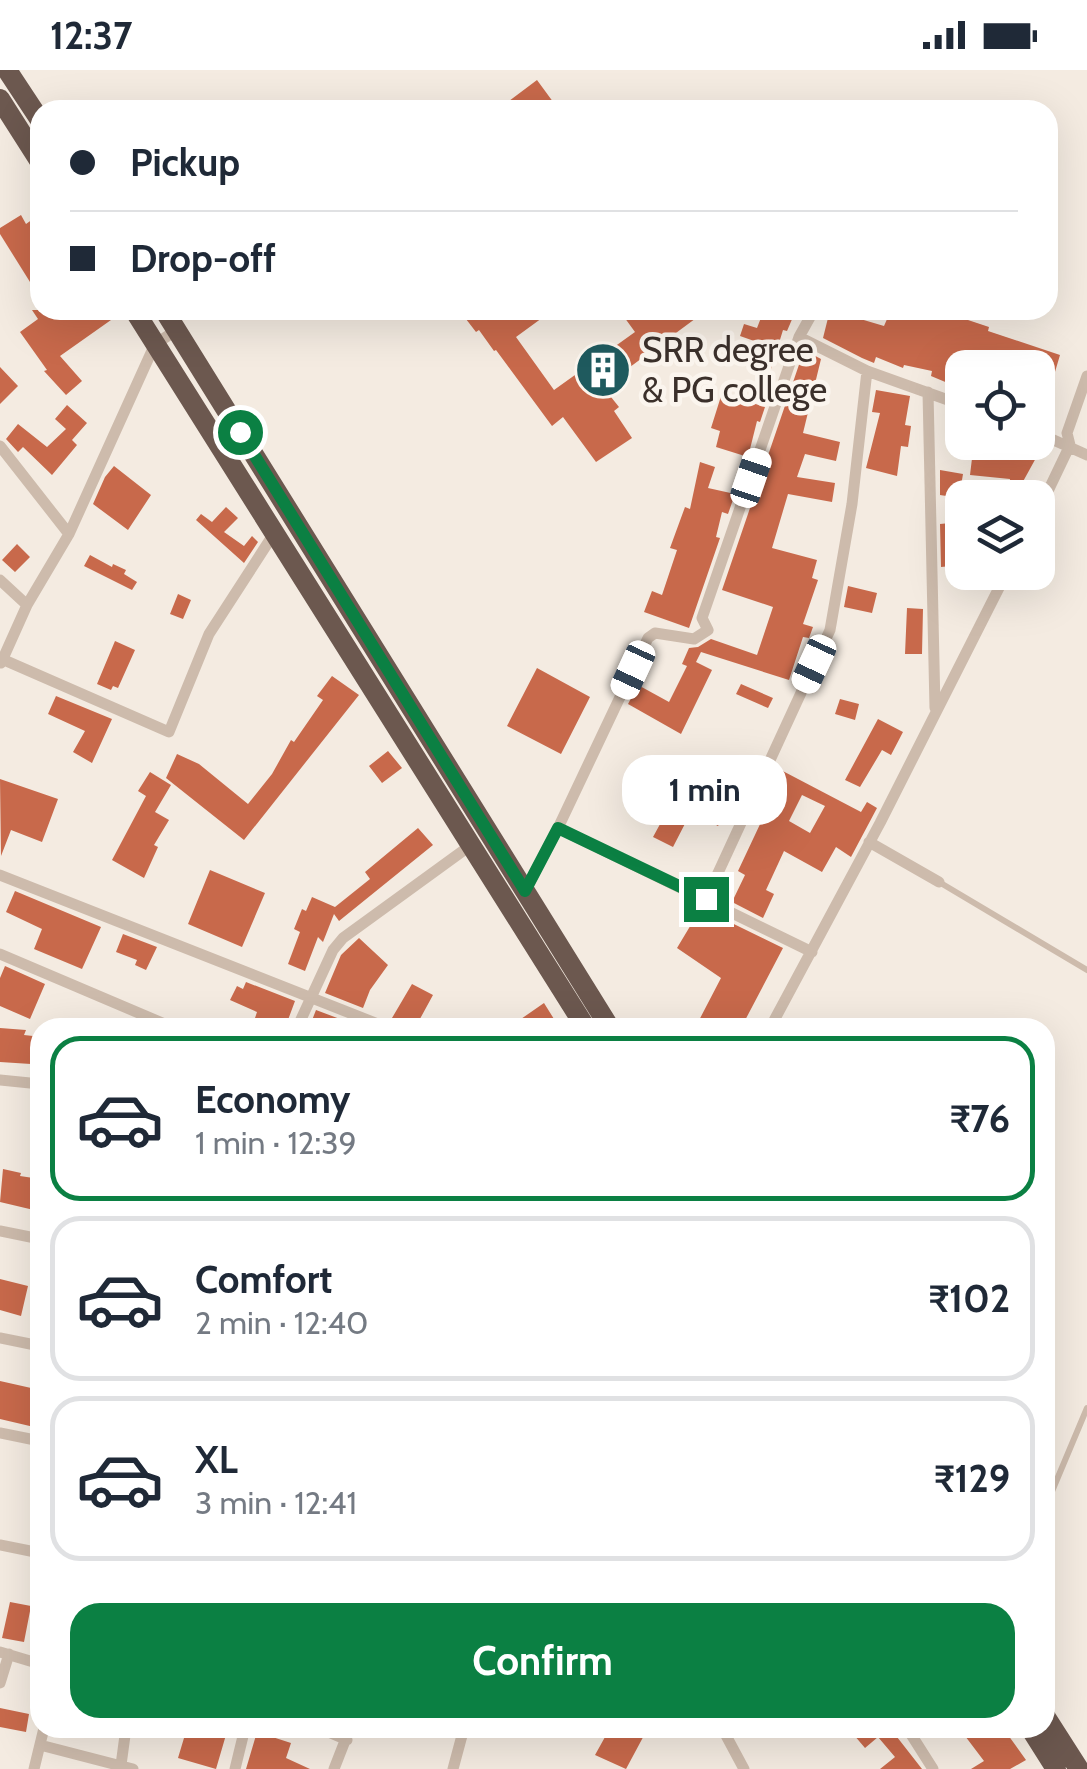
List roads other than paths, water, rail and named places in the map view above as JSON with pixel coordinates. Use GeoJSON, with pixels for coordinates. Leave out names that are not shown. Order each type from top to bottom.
{"type":"FeatureCollection","features":[{"type":"Feature","properties":{"kind":"highway"},"geometry":{"type":"LineString","coordinates":[[7,70],[30,105]]}},
{"type":"Feature","properties":{"kind":"highway"},"geometry":{"type":"LineString","coordinates":[[0,99],[30,146]]}},
{"type":"Feature","properties":{"kind":"highway"},"geometry":{"type":"LineString","coordinates":[[140,320],[580,1018]]}},
{"type":"Feature","properties":{"kind":"highway"},"geometry":{"type":"LineString","coordinates":[[170,320],[604,1018]]}},
{"type":"Feature","properties":{"kind":"highway"},"geometry":{"type":"LineString","coordinates":[[1055,1732],[1079,1769]]}},
{"type":"Feature","properties":{"kind":"highway"},"geometry":{"type":"LineString","coordinates":[[1036,1738],[1056,1769]]}},
{"type":"Feature","properties":{"kind":"street"},"geometry":{"type":"LineString","coordinates":[[525,891],[648,638],[655,633],[694,639],[708,630],[702,618],[799,338],[809,320]]}},
{"type":"Feature","properties":{"kind":"street"},"geometry":{"type":"LineString","coordinates":[[177,330],[155,344],[69,534],[27,606],[1,662],[169,732],[209,634],[274,535]]}},
{"type":"Feature","properties":{"kind":"street"},"geometry":{"type":"LineString","coordinates":[[799,338],[867,370],[945,398]]}},
{"type":"Feature","properties":{"kind":"street"},"geometry":{"type":"LineString","coordinates":[[706,899],[830,630],[852,504],[867,370]]}},
{"type":"Feature","properties":{"kind":"street"},"geometry":{"type":"LineString","coordinates":[[1053,480],[1070,445],[1067,433],[1087,376]]}},
{"type":"Feature","properties":{"kind":"street"},"geometry":{"type":"LineString","coordinates":[[928,392],[936,713]]}},
{"type":"Feature","properties":{"kind":"street"},"geometry":{"type":"LineString","coordinates":[[1055,439],[1087,454]]}},
{"type":"Feature","properties":{"kind":"street"},"geometry":{"type":"LineString","coordinates":[[0,446],[69,534]]}},
{"type":"Feature","properties":{"kind":"street"},"geometry":{"type":"LineString","coordinates":[[0,580],[27,606]]}},
{"type":"Feature","properties":{"kind":"street"},"geometry":{"type":"LineString","coordinates":[[776,1018],[998,590]]}},
{"type":"Feature","properties":{"kind":"street"},"geometry":{"type":"LineString","coordinates":[[558,828],[812,952]]}},
{"type":"Feature","properties":{"kind":"street"},"geometry":{"type":"LineString","coordinates":[[870,842],[940,882]]}},
{"type":"Feature","properties":{"kind":"street"},"geometry":{"type":"LineString","coordinates":[[302,1018],[343,938],[472,845]]}},
{"type":"Feature","properties":{"kind":"street"},"geometry":{"type":"LineString","coordinates":[[0,875],[364,1018]]}},
{"type":"Feature","properties":{"kind":"street"},"geometry":{"type":"LineString","coordinates":[[0,954],[150,1018]]}},
{"type":"Feature","properties":{"kind":"street"},"geometry":{"type":"LineString","coordinates":[[0,1080],[30,1083]]}},
{"type":"Feature","properties":{"kind":"street"},"geometry":{"type":"LineString","coordinates":[[0,1230],[30,1237]]}},
{"type":"Feature","properties":{"kind":"street"},"geometry":{"type":"LineString","coordinates":[[0,1338],[30,1344]]}},
{"type":"Feature","properties":{"kind":"street"},"geometry":{"type":"LineString","coordinates":[[0,1433],[30,1439]]}},
{"type":"Feature","properties":{"kind":"street"},"geometry":{"type":"LineString","coordinates":[[0,1546],[30,1552]]}},
{"type":"Feature","properties":{"kind":"street"},"geometry":{"type":"LineString","coordinates":[[0,1683],[4,1653],[30,1661]]}},
{"type":"Feature","properties":{"kind":"street"},"geometry":{"type":"LineString","coordinates":[[34,1769],[42,1738]]}},
{"type":"Feature","properties":{"kind":"street"},"geometry":{"type":"LineString","coordinates":[[40,1744],[127,1767],[126,1738]]}},
{"type":"Feature","properties":{"kind":"street"},"geometry":{"type":"LineString","coordinates":[[235,1769],[243,1738]]}},
{"type":"Feature","properties":{"kind":"street"},"geometry":{"type":"LineString","coordinates":[[334,1769],[347,1738]]}},
{"type":"Feature","properties":{"kind":"street"},"geometry":{"type":"LineString","coordinates":[[453,1769],[461,1738]]}},
{"type":"Feature","properties":{"kind":"street"},"geometry":{"type":"LineString","coordinates":[[727,1738],[744,1769]]}},
{"type":"Feature","properties":{"kind":"street"},"geometry":{"type":"LineString","coordinates":[[913,1738],[933,1769]]}},
{"type":"Feature","properties":{"kind":"lane"},"geometry":{"type":"LineString","coordinates":[[940,882],[1087,970]]}},
{"type":"Feature","properties":{"kind":"lane"},"geometry":{"type":"LineString","coordinates":[[1055,1484],[1087,1408]]}},
{"type":"Feature","properties":{"kind":"place","name":"SRR degree & PG college"},"geometry":{"type":"Point","coordinates":[603,370]}}]}
